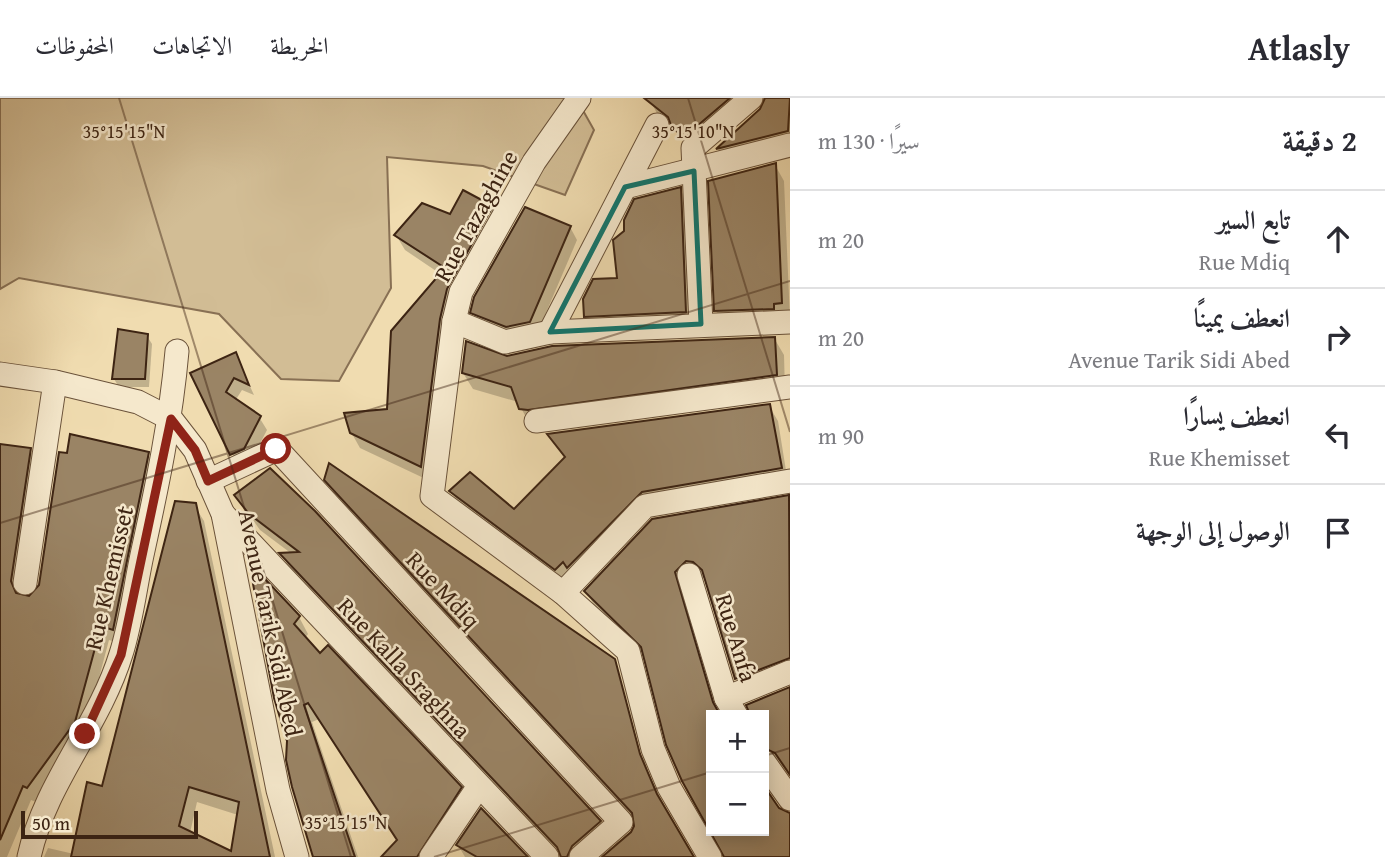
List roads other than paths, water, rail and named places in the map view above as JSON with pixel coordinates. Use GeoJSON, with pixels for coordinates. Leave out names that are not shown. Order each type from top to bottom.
{"type":"FeatureCollection","features":[{"type":"Feature","properties":{"kind":"street","name":"Rue Tazaghine"},"geometry":{"type":"LineString","coordinates":[[563,593],[432,496],[454,321],[461,292],[499,220],[579,98]]}},
{"type":"Feature","properties":{"kind":"street"},"geometry":{"type":"LineString","coordinates":[[701,324],[693,148],[751,98]]}},
{"type":"Feature","properties":{"kind":"street"},"geometry":{"type":"LineString","coordinates":[[550,332],[657,125]]}},
{"type":"Feature","properties":{"kind":"street"},"geometry":{"type":"LineString","coordinates":[[625,187],[790,145]]}},
{"type":"Feature","properties":{"kind":"street"},"geometry":{"type":"LineString","coordinates":[[454,321],[505,342],[550,332],[790,321]]}},
{"type":"Feature","properties":{"kind":"street","name":"Rue Khemisset"},"geometry":{"type":"LineString","coordinates":[[29,857],[36,826],[50,795],[85,734],[121,655],[171,419],[177,351]]}},
{"type":"Feature","properties":{"kind":"street","name":"Avenue Tarik Sidi Abed"},"geometry":{"type":"LineString","coordinates":[[0,374],[55,382],[138,402],[171,419],[195,450],[223,514],[278,790],[297,857]]}},
{"type":"Feature","properties":{"kind":"street"},"geometry":{"type":"LineString","coordinates":[[25,583],[55,382]]}},
{"type":"Feature","properties":{"kind":"street"},"geometry":{"type":"LineString","coordinates":[[537,421],[790,387]]}},
{"type":"Feature","properties":{"kind":"street","name":"Rue Mdiq"},"geometry":{"type":"LineString","coordinates":[[208,481],[276,449],[621,822],[581,857]]}},
{"type":"Feature","properties":{"kind":"street"},"geometry":{"type":"LineString","coordinates":[[710,857],[670,787],[653,749],[628,652],[563,593],[645,506],[790,481]]}},
{"type":"Feature","properties":{"kind":"street","name":"Rue Kalla Sraghna"},"geometry":{"type":"LineString","coordinates":[[223,514],[547,857]]}},
{"type":"Feature","properties":{"kind":"street","name":"Rue Anfa"},"geometry":{"type":"LineString","coordinates":[[690,575],[731,707]]}},
{"type":"Feature","properties":{"kind":"street"},"geometry":{"type":"LineString","coordinates":[[731,707],[790,673]]}},
{"type":"Feature","properties":{"kind":"street"},"geometry":{"type":"LineString","coordinates":[[769,769],[790,799]]}},
{"type":"Feature","properties":{"kind":"street"},"geometry":{"type":"LineString","coordinates":[[436,855],[479,786]]}}]}
